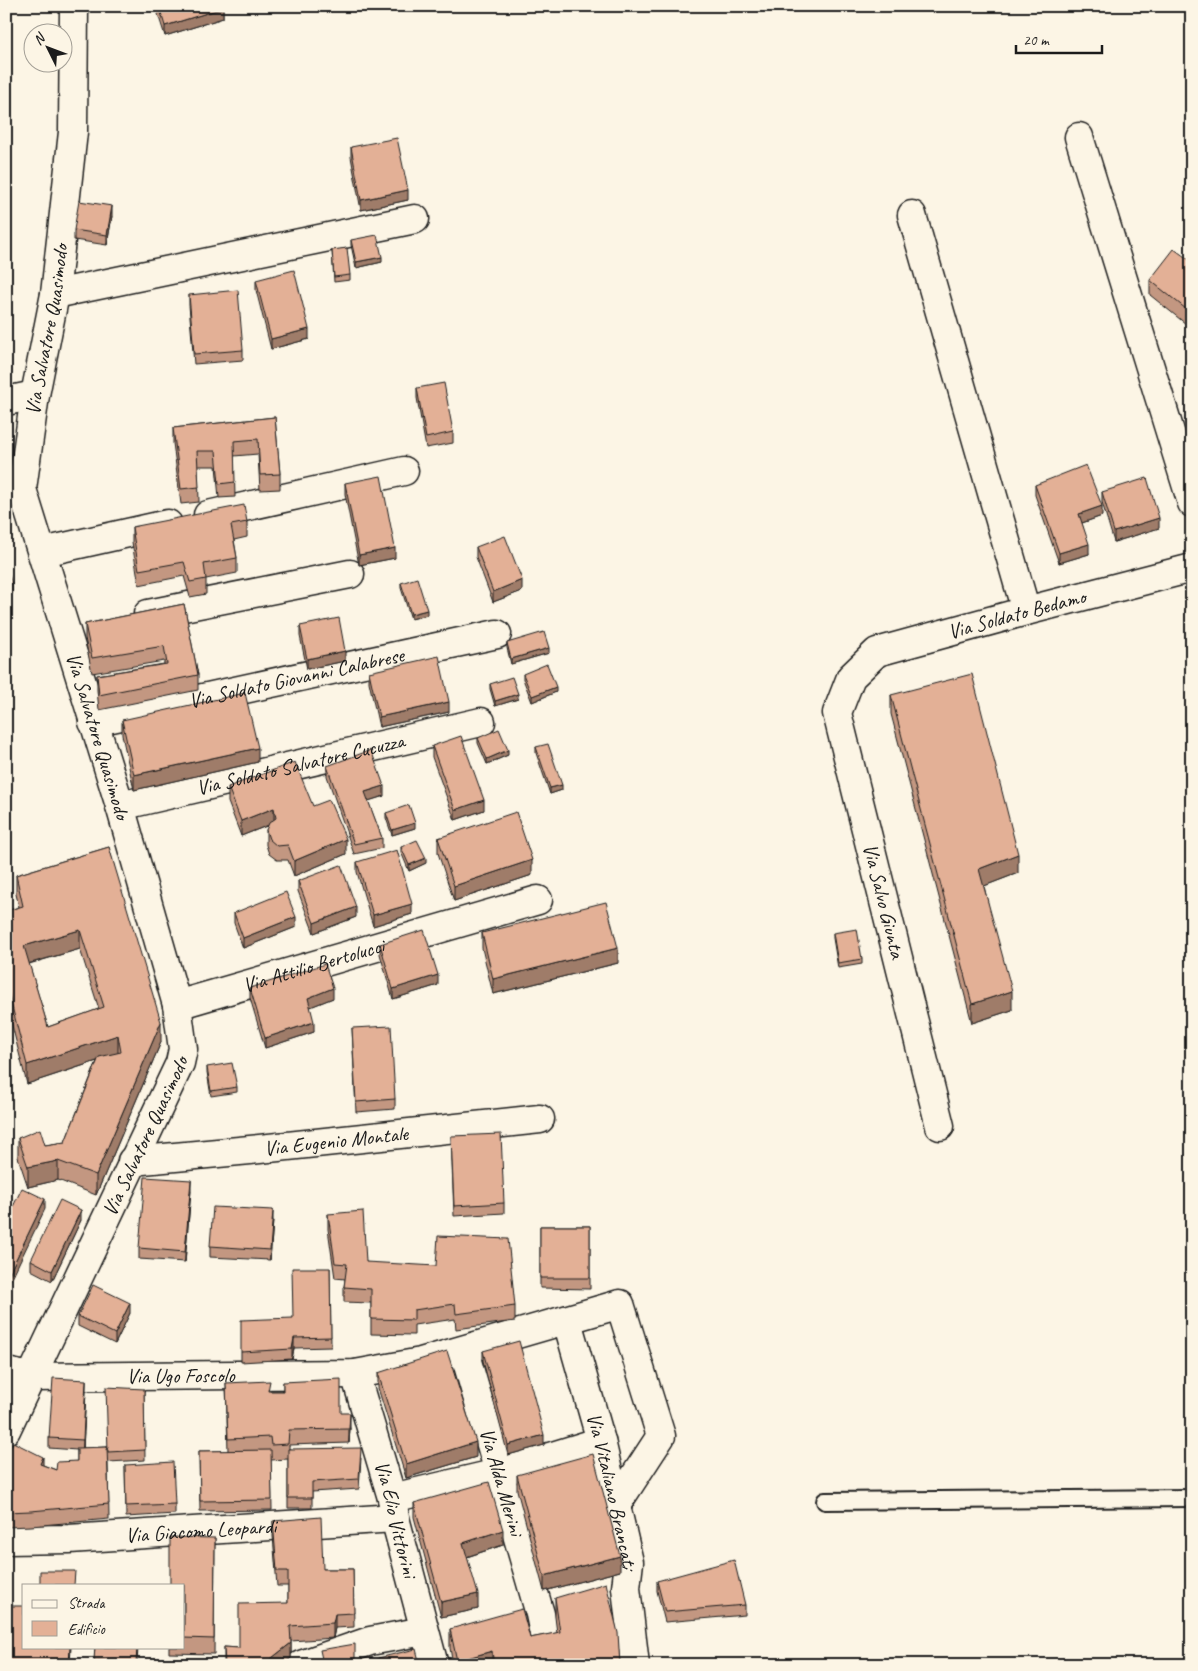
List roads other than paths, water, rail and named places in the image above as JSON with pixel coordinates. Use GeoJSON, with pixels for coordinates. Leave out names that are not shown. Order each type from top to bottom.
{"type":"FeatureCollection","features":[{"type":"Feature","properties":{"kind":"street","name":"Via Salvatore Quasimodo"},"geometry":{"type":"LineString","coordinates":[[6,1430],[18,1374],[132,1161],[180,1063],[183,1049],[177,1005],[120,806],[93,722],[76,629],[43,552],[22,489],[35,396],[54,294],[73,132],[74,6]]}},
{"type":"Feature","properties":{"kind":"street"},"geometry":{"type":"LineString","coordinates":[[1079,137],[1192,504]]}},
{"type":"Feature","properties":{"kind":"street"},"geometry":{"type":"LineString","coordinates":[[912,215],[1026,611]]}},
{"type":"Feature","properties":{"kind":"street"},"geometry":{"type":"LineString","coordinates":[[54,294],[414,219]]}},
{"type":"Feature","properties":{"kind":"street"},"geometry":{"type":"LineString","coordinates":[[6,401],[35,396]]}},
{"type":"Feature","properties":{"kind":"street"},"geometry":{"type":"LineString","coordinates":[[43,552],[404,471]]}},
{"type":"Feature","properties":{"kind":"street","name":"Via Soldato Bedamo"},"geometry":{"type":"LineString","coordinates":[[851,677],[877,652],[1192,568]]}},
{"type":"Feature","properties":{"kind":"street"},"geometry":{"type":"LineString","coordinates":[[125,619],[350,574]]}},
{"type":"Feature","properties":{"kind":"street","name":"Via Soldato Giovanni Calabrese"},"geometry":{"type":"LineString","coordinates":[[93,722],[497,634]]}},
{"type":"Feature","properties":{"kind":"street","name":"Via Salvo Giunta"},"geometry":{"type":"LineString","coordinates":[[851,677],[837,713],[940,1126]]}},
{"type":"Feature","properties":{"kind":"street","name":"Via Soldato Salvatore Cucuzza"},"geometry":{"type":"LineString","coordinates":[[120,806],[481,722]]}},
{"type":"Feature","properties":{"kind":"street","name":"Via Attilio Bertolucci"},"geometry":{"type":"LineString","coordinates":[[177,1005],[538,900]]}},
{"type":"Feature","properties":{"kind":"street","name":"Via Eugenio Montale"},"geometry":{"type":"LineString","coordinates":[[132,1161],[540,1119]]}},
{"type":"Feature","properties":{"kind":"street","name":"Via Ugo Foscolo"},"geometry":{"type":"LineString","coordinates":[[18,1374],[355,1374],[421,1362],[620,1304],[661,1436],[616,1505]]}},
{"type":"Feature","properties":{"kind":"street","name":"Via Vitaliano Brancati"},"geometry":{"type":"LineString","coordinates":[[567,1321],[601,1441],[629,1562],[626,1588],[635,1665]]}},
{"type":"Feature","properties":{"kind":"street","name":"Via Alda Merini"},"geometry":{"type":"LineString","coordinates":[[464,1350],[540,1614],[547,1649]]}},
{"type":"Feature","properties":{"kind":"street","name":"Via Elio Vittorini"},"geometry":{"type":"LineString","coordinates":[[355,1374],[394,1508],[428,1646]]}},
{"type":"Feature","properties":{"kind":"street","name":"Via Giacomo Leopardi"},"geometry":{"type":"LineString","coordinates":[[6,1540],[69,1539],[394,1508],[601,1441]]}},
{"type":"Feature","properties":{"kind":"street"},"geometry":{"type":"LineString","coordinates":[[600,1596],[626,1588]]}},
{"type":"Feature","properties":{"kind":"street"},"geometry":{"type":"LineString","coordinates":[[512,1621],[566,1606]]}},
{"type":"Feature","properties":{"kind":"street"},"geometry":{"type":"LineString","coordinates":[[301,1665],[370,1641],[428,1646],[455,1634]]}},
{"type":"Feature","properties":{"kind":"lane"},"geometry":{"type":"LineString","coordinates":[[825,1501],[1192,1498]]}}]}
